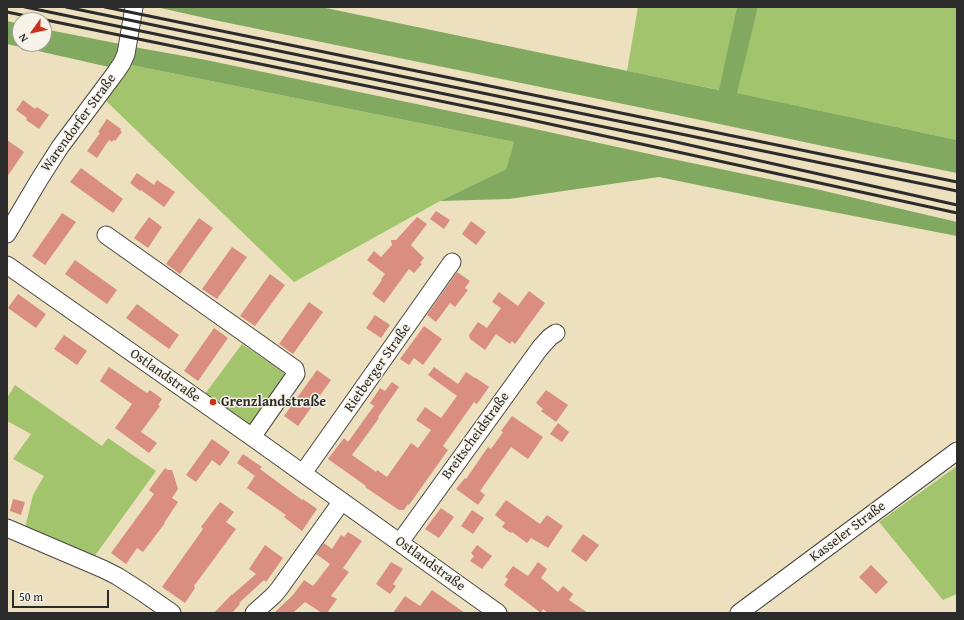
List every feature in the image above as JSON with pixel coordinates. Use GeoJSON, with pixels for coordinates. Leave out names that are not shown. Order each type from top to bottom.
{"type":"FeatureCollection","features":[{"type":"Feature","properties":{"kind":"street","name":"Warendorfer Straße"},"geometry":{"type":"LineString","coordinates":[[7,234],[60,147],[122,63],[126,54],[134,7]]}},
{"type":"Feature","properties":{"kind":"street"},"geometry":{"type":"LineString","coordinates":[[106,235],[295,369],[296,374],[252,437]]}},
{"type":"Feature","properties":{"kind":"street","name":"Rietberger Straße"},"geometry":{"type":"LineString","coordinates":[[303,474],[452,262]]}},
{"type":"Feature","properties":{"kind":"street","name":"Ostlandstraße"},"geometry":{"type":"LineString","coordinates":[[7,265],[252,437],[498,613]]}},
{"type":"Feature","properties":{"kind":"street","name":"Breitscheidstraße"},"geometry":{"type":"LineString","coordinates":[[400,542],[540,348],[556,333]]}},
{"type":"Feature","properties":{"kind":"street","name":"Kasseler Straße"},"geometry":{"type":"LineString","coordinates":[[744,609],[957,451]]}},
{"type":"Feature","properties":{"kind":"street"},"geometry":{"type":"LineString","coordinates":[[254,613],[279,589],[342,501]]}},
{"type":"Feature","properties":{"kind":"street"},"geometry":{"type":"LineString","coordinates":[[7,528],[103,569],[123,580],[172,613]]}},
{"type":"Feature","properties":{"kind":"green space"},"geometry":{"type":"Polygon","coordinates":[[[156,7],[321,7],[719,90],[737,7],[758,7],[737,93],[957,140],[957,173],[214,20],[156,7]]]}},
{"type":"Feature","properties":{"kind":"green space"},"geometry":{"type":"Polygon","coordinates":[[[638,7],[737,7],[720,90],[627,71],[638,7]]]}},
{"type":"Feature","properties":{"kind":"green space"},"geometry":{"type":"Polygon","coordinates":[[[758,7],[957,7],[957,140],[736,93],[758,7]]]}},
{"type":"Feature","properties":{"kind":"green space"},"geometry":{"type":"Polygon","coordinates":[[[7,21],[12,22],[12,45],[7,44],[7,21]]]}},
{"type":"Feature","properties":{"kind":"green space"},"geometry":{"type":"Polygon","coordinates":[[[52,31],[120,44],[109,67],[42,52],[52,52],[52,31]]]}},
{"type":"Feature","properties":{"kind":"green space"},"geometry":{"type":"Polygon","coordinates":[[[134,47],[206,60],[816,189],[957,222],[957,236],[659,177],[509,199],[440,201],[506,169],[514,142],[131,65],[134,47]]]}},
{"type":"Feature","properties":{"kind":"green space"},"geometry":{"type":"Polygon","coordinates":[[[131,65],[514,142],[506,169],[440,201],[294,282],[105,100],[123,79],[131,65]]]}},
{"type":"Feature","properties":{"kind":"green space"},"geometry":{"type":"Polygon","coordinates":[[[242,344],[283,372],[285,376],[252,424],[249,425],[205,394],[242,344]]]}},
{"type":"Feature","properties":{"kind":"green space"},"geometry":{"type":"Polygon","coordinates":[[[15,385],[102,446],[108,438],[156,471],[94,557],[25,528],[33,495],[44,476],[13,459],[31,434],[7,421],[7,398],[15,385]]]}},
{"type":"Feature","properties":{"kind":"green space"},"geometry":{"type":"Polygon","coordinates":[[[957,466],[957,594],[943,600],[879,522],[957,466]]]}},
{"type":"Feature","properties":{"kind":"building"},"geometry":{"type":"Polygon","coordinates":[[[23,100],[35,109],[37,107],[49,115],[39,129],[26,120],[27,118],[16,110],[23,100]]]}},
{"type":"Feature","properties":{"kind":"building"},"geometry":{"type":"Polygon","coordinates":[[[107,119],[121,129],[120,130],[122,132],[115,141],[113,140],[112,142],[109,140],[97,158],[87,151],[100,133],[98,132],[107,119]]]}},
{"type":"Feature","properties":{"kind":"building"},"geometry":{"type":"Polygon","coordinates":[[[7,140],[24,152],[7,177],[7,140]]]}},
{"type":"Feature","properties":{"kind":"building"},"geometry":{"type":"Polygon","coordinates":[[[81,168],[123,199],[113,213],[70,182],[81,168]]]}},
{"type":"Feature","properties":{"kind":"building"},"geometry":{"type":"Polygon","coordinates":[[[137,173],[154,185],[157,180],[175,192],[164,207],[130,183],[137,173]]]}},
{"type":"Feature","properties":{"kind":"building"},"geometry":{"type":"Polygon","coordinates":[[[436,211],[450,220],[444,229],[430,219],[436,211]]]}},
{"type":"Feature","properties":{"kind":"building"},"geometry":{"type":"Polygon","coordinates":[[[62,213],[76,222],[45,265],[32,256],[62,213]]]}},
{"type":"Feature","properties":{"kind":"building"},"geometry":{"type":"Polygon","coordinates":[[[149,217],[162,227],[148,248],[134,238],[149,217]]]}},
{"type":"Feature","properties":{"kind":"building"},"geometry":{"type":"Polygon","coordinates":[[[417,217],[427,224],[411,245],[424,258],[420,263],[422,264],[414,273],[409,269],[384,303],[372,294],[385,274],[367,260],[374,251],[381,257],[392,245],[391,240],[396,240],[417,217]]]}},
{"type":"Feature","properties":{"kind":"building"},"geometry":{"type":"Polygon","coordinates":[[[199,218],[213,228],[180,274],[166,264],[199,218]]]}},
{"type":"Feature","properties":{"kind":"building"},"geometry":{"type":"Polygon","coordinates":[[[471,221],[486,232],[476,245],[462,234],[471,221]]]}},
{"type":"Feature","properties":{"kind":"building"},"geometry":{"type":"Polygon","coordinates":[[[232,247],[247,257],[217,299],[202,289],[232,247]]]}},
{"type":"Feature","properties":{"kind":"building"},"geometry":{"type":"Polygon","coordinates":[[[75,260],[117,290],[107,304],[65,274],[75,260]]]}},
{"type":"Feature","properties":{"kind":"building"},"geometry":{"type":"Polygon","coordinates":[[[457,272],[470,281],[465,288],[468,290],[455,307],[450,303],[436,322],[427,315],[457,272]]]}},
{"type":"Feature","properties":{"kind":"building"},"geometry":{"type":"Polygon","coordinates":[[[270,274],[285,285],[255,326],[240,316],[270,274]]]}},
{"type":"Feature","properties":{"kind":"building"},"geometry":{"type":"Polygon","coordinates":[[[529,291],[545,303],[515,344],[512,341],[510,344],[496,334],[485,350],[470,339],[469,335],[478,322],[487,328],[501,308],[492,302],[499,292],[518,306],[529,291]]]}},
{"type":"Feature","properties":{"kind":"building"},"geometry":{"type":"Polygon","coordinates":[[[18,294],[46,314],[36,328],[8,308],[18,294]]]}},
{"type":"Feature","properties":{"kind":"building"},"geometry":{"type":"Polygon","coordinates":[[[309,302],[323,312],[293,354],[279,344],[309,302]]]}},
{"type":"Feature","properties":{"kind":"building"},"geometry":{"type":"Polygon","coordinates":[[[137,304],[179,335],[169,349],[126,318],[137,304]]]}},
{"type":"Feature","properties":{"kind":"building"},"geometry":{"type":"Polygon","coordinates":[[[375,315],[390,325],[381,338],[366,328],[375,315]]]}},
{"type":"Feature","properties":{"kind":"building"},"geometry":{"type":"Polygon","coordinates":[[[424,326],[442,339],[423,365],[414,358],[409,365],[400,359],[424,326]]]}},
{"type":"Feature","properties":{"kind":"building"},"geometry":{"type":"Polygon","coordinates":[[[214,328],[228,338],[198,381],[184,371],[214,328]]]}},
{"type":"Feature","properties":{"kind":"building"},"geometry":{"type":"Polygon","coordinates":[[[64,335],[87,351],[77,365],[54,349],[64,335]]]}},
{"type":"Feature","properties":{"kind":"building"},"geometry":{"type":"Polygon","coordinates":[[[109,367],[147,393],[150,390],[162,399],[158,405],[160,406],[141,432],[157,443],[149,453],[115,428],[132,404],[100,381],[109,367]]]}},
{"type":"Feature","properties":{"kind":"building"},"geometry":{"type":"Polygon","coordinates":[[[434,367],[458,384],[466,372],[489,387],[477,404],[474,402],[443,446],[448,450],[409,505],[408,504],[404,510],[399,510],[328,459],[344,438],[348,442],[374,406],[370,403],[380,388],[385,391],[392,382],[399,387],[352,455],[376,472],[377,470],[387,477],[411,443],[418,448],[431,430],[416,420],[425,407],[441,418],[457,396],[428,375],[434,367]]]}},
{"type":"Feature","properties":{"kind":"building"},"geometry":{"type":"Polygon","coordinates":[[[317,370],[331,380],[298,426],[284,416],[317,370]]]}},
{"type":"Feature","properties":{"kind":"building"},"geometry":{"type":"Polygon","coordinates":[[[546,390],[568,405],[556,422],[541,411],[543,409],[536,403],[546,390]]]}},
{"type":"Feature","properties":{"kind":"building"},"geometry":{"type":"Polygon","coordinates":[[[512,416],[543,437],[528,459],[511,447],[480,491],[485,495],[478,505],[456,489],[465,478],[466,479],[488,447],[491,449],[503,432],[501,431],[512,416]]]}},
{"type":"Feature","properties":{"kind":"building"},"geometry":{"type":"Polygon","coordinates":[[[558,423],[569,432],[562,442],[550,434],[558,423]]]}},
{"type":"Feature","properties":{"kind":"building"},"geometry":{"type":"Polygon","coordinates":[[[212,439],[230,452],[220,466],[212,460],[196,482],[186,475],[212,439]]]}},
{"type":"Feature","properties":{"kind":"building"},"geometry":{"type":"Polygon","coordinates":[[[243,454],[262,467],[260,469],[302,500],[303,499],[317,509],[302,531],[284,517],[286,515],[247,488],[255,476],[237,463],[243,454]]]}},
{"type":"Feature","properties":{"kind":"building"},"geometry":{"type":"Polygon","coordinates":[[[165,468],[172,470],[178,489],[172,498],[178,502],[165,523],[143,552],[137,548],[126,564],[111,553],[154,494],[149,490],[165,468]]]}},
{"type":"Feature","properties":{"kind":"building"},"geometry":{"type":"Polygon","coordinates":[[[13,499],[25,502],[21,515],[10,511],[13,499]]]}},
{"type":"Feature","properties":{"kind":"building"},"geometry":{"type":"Polygon","coordinates":[[[506,500],[540,524],[547,515],[563,526],[548,548],[531,538],[527,543],[502,527],[505,523],[495,515],[506,500]]]}},
{"type":"Feature","properties":{"kind":"building"},"geometry":{"type":"Polygon","coordinates":[[[220,502],[234,512],[226,522],[236,529],[194,586],[195,588],[185,603],[162,587],[203,529],[201,527],[220,502]]]}},
{"type":"Feature","properties":{"kind":"building"},"geometry":{"type":"Polygon","coordinates":[[[441,508],[454,517],[439,538],[425,529],[441,508]]]}},
{"type":"Feature","properties":{"kind":"building"},"geometry":{"type":"Polygon","coordinates":[[[472,510],[484,518],[473,534],[461,526],[472,510]]]}},
{"type":"Feature","properties":{"kind":"building"},"geometry":{"type":"Polygon","coordinates":[[[348,532],[362,541],[343,568],[349,572],[331,596],[337,599],[327,613],[322,613],[305,602],[293,613],[274,613],[293,595],[304,580],[313,586],[314,585],[330,564],[316,554],[324,543],[332,549],[341,535],[344,537],[348,532]]]}},
{"type":"Feature","properties":{"kind":"building"},"geometry":{"type":"Polygon","coordinates":[[[583,534],[599,545],[586,562],[571,551],[583,534]]]}},
{"type":"Feature","properties":{"kind":"building"},"geometry":{"type":"Polygon","coordinates":[[[265,545],[283,558],[266,582],[264,580],[239,603],[240,604],[232,613],[214,613],[232,594],[256,574],[249,569],[265,545]]]}},
{"type":"Feature","properties":{"kind":"building"},"geometry":{"type":"Polygon","coordinates":[[[477,545],[492,556],[482,569],[470,561],[474,556],[471,553],[477,545]]]}},
{"type":"Feature","properties":{"kind":"building"},"geometry":{"type":"Polygon","coordinates":[[[391,562],[403,569],[393,584],[396,586],[390,594],[376,584],[391,562]]]}},
{"type":"Feature","properties":{"kind":"building"},"geometry":{"type":"Polygon","coordinates":[[[538,562],[547,569],[541,578],[558,592],[563,586],[573,594],[569,600],[588,613],[548,613],[543,609],[541,613],[504,585],[508,579],[505,577],[513,566],[528,576],[538,562]]]}},
{"type":"Feature","properties":{"kind":"building"},"geometry":{"type":"Polygon","coordinates":[[[871,565],[888,582],[876,594],[859,577],[871,565]]]}},
{"type":"Feature","properties":{"kind":"building"},"geometry":{"type":"Polygon","coordinates":[[[432,590],[465,613],[393,613],[405,596],[420,606],[432,590]]]}},
{"type":"Feature","properties":{"kind":"railway"},"geometry":{"type":"LineString","coordinates":[[25,7],[667,140],[957,205]]}},
{"type":"Feature","properties":{"kind":"railway"},"geometry":{"type":"LineString","coordinates":[[66,7],[957,191]]}},
{"type":"Feature","properties":{"kind":"railway"},"geometry":{"type":"LineString","coordinates":[[105,7],[957,182]]}},
{"type":"Feature","properties":{"kind":"railway"},"geometry":{"type":"LineString","coordinates":[[7,12],[513,116],[957,213]]}},
{"type":"Feature","properties":{"kind":"place","name":"Grenzlandstraße"},"geometry":{"type":"Point","coordinates":[213,402]}}]}
